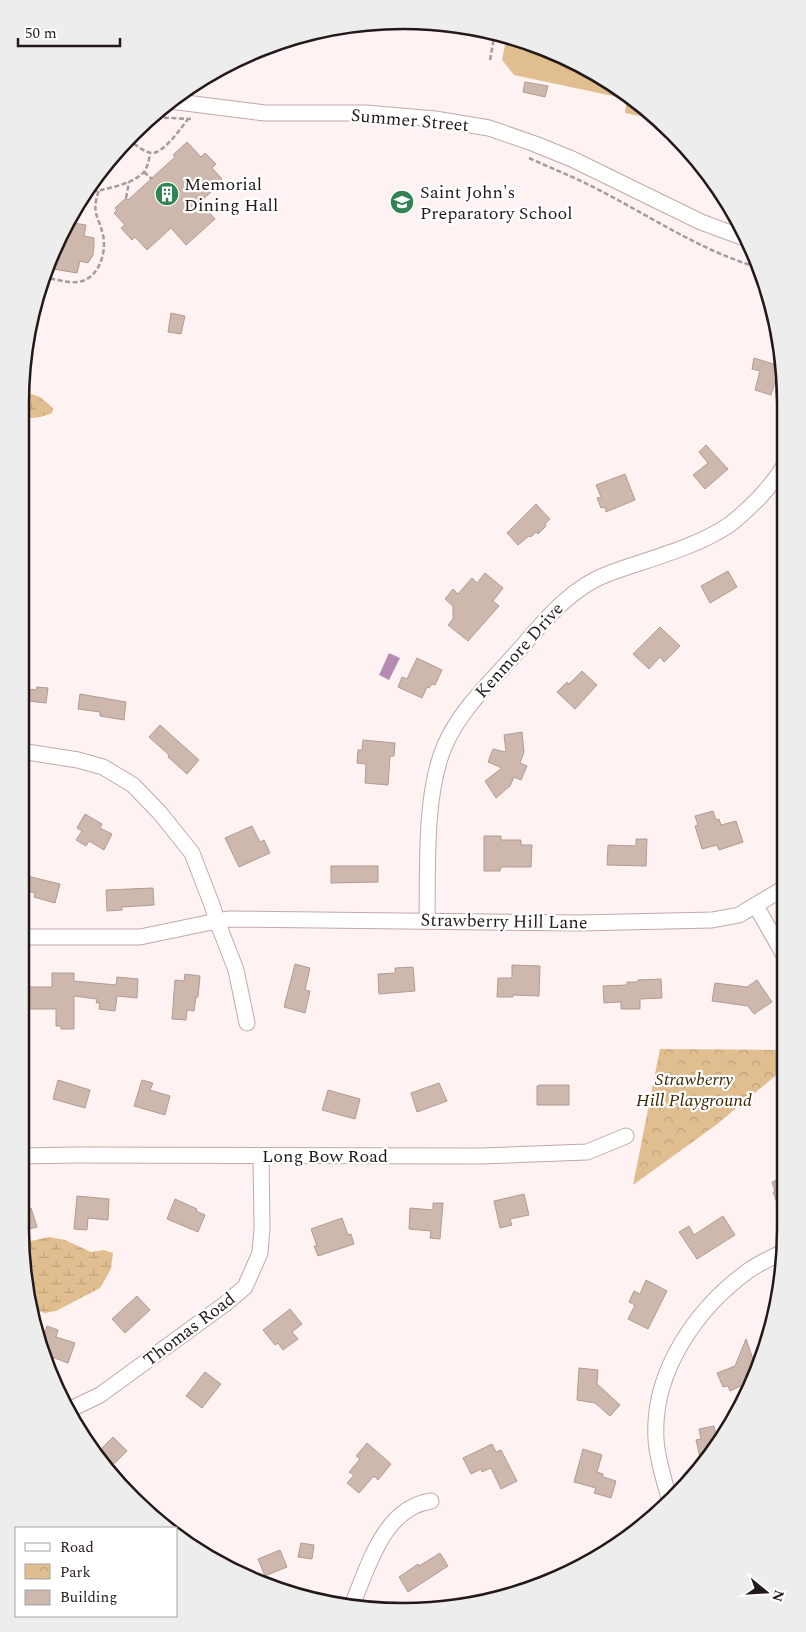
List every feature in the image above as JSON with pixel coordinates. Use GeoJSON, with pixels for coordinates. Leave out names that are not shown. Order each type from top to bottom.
{"type":"FeatureCollection","features":[{"type":"Feature","properties":{"kind":"street","name":"Summer Street"},"geometry":{"type":"LineString","coordinates":[[180,102],[265,113],[366,113],[436,119],[489,128],[572,159],[701,222],[738,236]]}},
{"type":"Feature","properties":{"kind":"street","name":"Kenmore Drive"},"geometry":{"type":"LineString","coordinates":[[427,921],[429,834],[433,784],[445,744],[460,718],[476,697],[551,612],[566,599],[584,586],[608,574],[696,542],[729,525],[749,508],[777,475]]}},
{"type":"Feature","properties":{"kind":"street"},"geometry":{"type":"LineString","coordinates":[[29,752],[78,760],[103,767],[133,785],[160,813],[192,853],[236,970],[247,1023]]}},
{"type":"Feature","properties":{"kind":"street","name":"Strawberry Hill Lane"},"geometry":{"type":"LineString","coordinates":[[29,937],[140,937],[229,919],[579,923],[712,920],[739,915],[777,892]]}},
{"type":"Feature","properties":{"kind":"street"},"geometry":{"type":"LineString","coordinates":[[756,906],[777,943]]}},
{"type":"Feature","properties":{"kind":"street","name":"Long Bow Road"},"geometry":{"type":"LineString","coordinates":[[29,1156],[75,1154],[481,1156],[587,1152],[626,1136]]}},
{"type":"Feature","properties":{"kind":"street","name":"Thomas Road"},"geometry":{"type":"LineString","coordinates":[[74,1407],[100,1394],[225,1304],[245,1287],[260,1253],[262,1228],[261,1156]]}},
{"type":"Feature","properties":{"kind":"street"},"geometry":{"type":"LineString","coordinates":[[668,1494],[658,1457],[656,1419],[659,1402],[671,1366],[696,1320],[721,1293],[749,1270],[776,1257]]}},
{"type":"Feature","properties":{"kind":"street"},"geometry":{"type":"LineString","coordinates":[[354,1600],[370,1561],[387,1530],[413,1506],[431,1501]]}},
{"type":"Feature","properties":{"kind":"path"},"geometry":{"type":"LineString","coordinates":[[490,60],[494,40]]}},
{"type":"Feature","properties":{"kind":"path"},"geometry":{"type":"LineString","coordinates":[[161,118],[198,120]]}},
{"type":"Feature","properties":{"kind":"path"},"geometry":{"type":"LineString","coordinates":[[134,143],[142,150],[157,153],[164,148],[188,119]]}},
{"type":"Feature","properties":{"kind":"path"},"geometry":{"type":"LineString","coordinates":[[95,191],[137,178],[147,167],[150,153]]}},
{"type":"Feature","properties":{"kind":"path"},"geometry":{"type":"LineString","coordinates":[[528,158],[585,183],[715,252],[751,266]]}},
{"type":"Feature","properties":{"kind":"path"},"geometry":{"type":"LineString","coordinates":[[144,172],[152,179]]}},
{"type":"Feature","properties":{"kind":"path"},"geometry":{"type":"LineString","coordinates":[[126,198],[129,182]]}},
{"type":"Feature","properties":{"kind":"path"},"geometry":{"type":"LineString","coordinates":[[51,278],[76,282],[82,281],[95,271],[100,264],[104,250],[103,235],[95,208],[100,190]]}},
{"type":"Feature","properties":{"kind":"green space"},"geometry":{"type":"Polygon","coordinates":[[[505,44],[523,49],[569,67],[618,97],[514,75],[502,60],[505,44]]]}},
{"type":"Feature","properties":{"kind":"green space"},"geometry":{"type":"Polygon","coordinates":[[[626,103],[644,117],[625,113],[626,103]]]}},
{"type":"Feature","properties":{"kind":"green space"},"geometry":{"type":"Polygon","coordinates":[[[29,393],[40,397],[53,408],[52,413],[29,418],[29,393]]]}},
{"type":"Feature","properties":{"kind":"green space","name":"Strawberry Hill Playground"},"geometry":{"type":"Polygon","coordinates":[[[660,1049],[777,1050],[777,1075],[716,1125],[633,1185],[660,1049]]]}},
{"type":"Feature","properties":{"kind":"green space"},"geometry":{"type":"Polygon","coordinates":[[[49,1237],[65,1240],[91,1252],[104,1250],[113,1253],[111,1269],[100,1288],[56,1311],[45,1313],[38,1311],[32,1278],[31,1241],[49,1237]]]}},
{"type":"Feature","properties":{"kind":"shaded area"},"geometry":{"type":"Polygon","coordinates":[[[389,653],[400,658],[389,680],[379,675],[389,653]]]}},
{"type":"Feature","properties":{"kind":"building"},"geometry":{"type":"Polygon","coordinates":[[[525,82],[548,86],[545,97],[523,92],[525,82]]]}},
{"type":"Feature","properties":{"kind":"building","name":"Memorial Dining Hall"},"geometry":{"type":"Polygon","coordinates":[[[187,142],[201,157],[205,153],[216,164],[212,168],[222,179],[219,182],[221,183],[200,202],[215,219],[186,245],[171,228],[147,250],[135,237],[132,240],[121,228],[125,225],[114,213],[117,210],[115,208],[126,198],[128,200],[175,157],[173,155],[187,142]]]}},
{"type":"Feature","properties":{"kind":"building"},"geometry":{"type":"Polygon","coordinates":[[[75,223],[86,225],[84,236],[94,238],[93,255],[88,263],[80,261],[77,273],[54,269],[75,223]]]}},
{"type":"Feature","properties":{"kind":"building"},"geometry":{"type":"Polygon","coordinates":[[[171,313],[185,316],[181,334],[168,332],[171,313]]]}},
{"type":"Feature","properties":{"kind":"building"},"geometry":{"type":"Polygon","coordinates":[[[754,358],[775,364],[776,379],[771,395],[755,390],[760,371],[752,369],[754,358]]]}},
{"type":"Feature","properties":{"kind":"building"},"geometry":{"type":"Polygon","coordinates":[[[706,445],[728,469],[705,489],[693,475],[708,463],[699,452],[706,445]]]}},
{"type":"Feature","properties":{"kind":"building"},"geometry":{"type":"Polygon","coordinates":[[[625,474],[635,500],[606,512],[605,507],[601,508],[597,498],[601,497],[596,485],[625,474]]]}},
{"type":"Feature","properties":{"kind":"building"},"geometry":{"type":"Polygon","coordinates":[[[536,504],[550,519],[538,534],[536,532],[518,545],[507,533],[536,504]]]}},
{"type":"Feature","properties":{"kind":"building"},"geometry":{"type":"Polygon","coordinates":[[[728,571],[737,587],[710,603],[701,586],[728,571]]]}},
{"type":"Feature","properties":{"kind":"building"},"geometry":{"type":"Polygon","coordinates":[[[485,573],[503,588],[493,601],[499,606],[468,641],[448,625],[453,619],[453,606],[445,599],[453,589],[458,594],[472,578],[477,583],[485,573]]]}},
{"type":"Feature","properties":{"kind":"building"},"geometry":{"type":"Polygon","coordinates":[[[660,627],[680,646],[664,662],[660,657],[649,669],[633,654],[660,627]]]}},
{"type":"Feature","properties":{"kind":"building"},"geometry":{"type":"Polygon","coordinates":[[[417,658],[442,670],[435,685],[432,684],[429,688],[427,687],[422,698],[398,687],[402,677],[407,679],[417,658]]]}},
{"type":"Feature","properties":{"kind":"building"},"geometry":{"type":"Polygon","coordinates":[[[582,671],[597,685],[575,709],[557,692],[567,682],[569,684],[582,671]]]}},
{"type":"Feature","properties":{"kind":"building"},"geometry":{"type":"Polygon","coordinates":[[[37,687],[48,688],[46,703],[29,701],[29,689],[36,690],[37,687]]]}},
{"type":"Feature","properties":{"kind":"building"},"geometry":{"type":"Polygon","coordinates":[[[80,694],[126,702],[124,720],[100,716],[100,712],[78,709],[80,694]]]}},
{"type":"Feature","properties":{"kind":"building"},"geometry":{"type":"Polygon","coordinates":[[[160,725],[199,760],[187,774],[149,737],[160,725]]]}},
{"type":"Feature","properties":{"kind":"building"},"geometry":{"type":"Polygon","coordinates":[[[522,732],[524,752],[520,763],[527,766],[521,780],[514,777],[510,786],[496,798],[485,781],[502,768],[488,762],[493,749],[506,752],[504,735],[522,732]]]}},
{"type":"Feature","properties":{"kind":"building"},"geometry":{"type":"Polygon","coordinates":[[[363,740],[395,743],[394,756],[390,756],[388,785],[365,783],[366,764],[357,763],[358,750],[362,750],[363,740]]]}},
{"type":"Feature","properties":{"kind":"building"},"geometry":{"type":"Polygon","coordinates":[[[713,811],[716,820],[719,819],[721,825],[736,821],[743,842],[719,850],[717,845],[702,849],[695,826],[698,825],[695,816],[713,811]]]}},
{"type":"Feature","properties":{"kind":"building"},"geometry":{"type":"Polygon","coordinates":[[[85,814],[102,824],[100,828],[112,834],[104,850],[89,841],[86,846],[76,840],[82,831],[77,828],[85,814]]]}},
{"type":"Feature","properties":{"kind":"building"},"geometry":{"type":"Polygon","coordinates":[[[252,826],[260,842],[264,840],[270,853],[239,867],[225,838],[252,826]]]}},
{"type":"Feature","properties":{"kind":"building"},"geometry":{"type":"Polygon","coordinates":[[[484,836],[501,836],[501,840],[521,840],[521,845],[532,845],[531,867],[501,867],[500,871],[484,871],[484,836]]]}},
{"type":"Feature","properties":{"kind":"building"},"geometry":{"type":"Polygon","coordinates":[[[636,839],[647,839],[646,866],[607,865],[608,845],[636,846],[636,839]]]}},
{"type":"Feature","properties":{"kind":"building"},"geometry":{"type":"Polygon","coordinates":[[[331,866],[378,866],[378,882],[331,883],[331,866]]]}},
{"type":"Feature","properties":{"kind":"building"},"geometry":{"type":"Polygon","coordinates":[[[29,876],[60,884],[55,903],[34,897],[35,893],[29,892],[29,876]]]}},
{"type":"Feature","properties":{"kind":"building"},"geometry":{"type":"Polygon","coordinates":[[[153,888],[154,905],[122,907],[122,910],[107,911],[106,890],[153,888]]]}},
{"type":"Feature","properties":{"kind":"building"},"geometry":{"type":"Polygon","coordinates":[[[295,964],[310,968],[305,990],[310,991],[305,1013],[284,1007],[295,964]]]}},
{"type":"Feature","properties":{"kind":"building"},"geometry":{"type":"Polygon","coordinates":[[[512,965],[540,966],[539,996],[513,995],[513,997],[497,997],[498,978],[512,978],[512,965]]]}},
{"type":"Feature","properties":{"kind":"building"},"geometry":{"type":"Polygon","coordinates":[[[413,967],[415,991],[379,994],[378,974],[395,973],[395,968],[413,967]]]}},
{"type":"Feature","properties":{"kind":"building"},"geometry":{"type":"Polygon","coordinates":[[[52,973],[74,973],[74,981],[116,985],[117,977],[138,979],[137,998],[117,996],[115,1011],[99,1009],[100,1003],[96,1003],[97,999],[74,996],[74,1029],[61,1029],[61,1026],[56,1026],[56,1009],[29,1009],[29,987],[52,987],[52,973]]]}},
{"type":"Feature","properties":{"kind":"building"},"geometry":{"type":"Polygon","coordinates":[[[185,974],[200,976],[198,997],[196,997],[194,1011],[187,1010],[186,1020],[172,1019],[175,980],[184,981],[185,974]]]}},
{"type":"Feature","properties":{"kind":"building"},"geometry":{"type":"Polygon","coordinates":[[[661,979],[662,998],[640,999],[640,1009],[621,1009],[621,1002],[604,1003],[603,986],[627,985],[627,982],[638,982],[638,980],[661,979]]]}},
{"type":"Feature","properties":{"kind":"building"},"geometry":{"type":"Polygon","coordinates":[[[757,980],[772,1002],[754,1014],[748,1006],[712,1001],[715,983],[747,987],[757,980]]]}},
{"type":"Feature","properties":{"kind":"building"},"geometry":{"type":"Polygon","coordinates":[[[58,1080],[90,1090],[85,1108],[53,1099],[58,1080]]]}},
{"type":"Feature","properties":{"kind":"building"},"geometry":{"type":"Polygon","coordinates":[[[142,1080],[153,1083],[150,1090],[170,1096],[165,1115],[134,1106],[142,1080]]]}},
{"type":"Feature","properties":{"kind":"building"},"geometry":{"type":"Polygon","coordinates":[[[439,1083],[447,1101],[417,1112],[411,1093],[439,1083]]]}},
{"type":"Feature","properties":{"kind":"building"},"geometry":{"type":"Polygon","coordinates":[[[569,1085],[569,1105],[537,1105],[537,1086],[569,1085]]]}},
{"type":"Feature","properties":{"kind":"building"},"geometry":{"type":"Polygon","coordinates":[[[328,1090],[360,1099],[355,1119],[322,1110],[328,1090]]]}},
{"type":"Feature","properties":{"kind":"building"},"geometry":{"type":"Polygon","coordinates":[[[777,1180],[777,1203],[773,1192],[775,1192],[772,1182],[777,1180]]]}},
{"type":"Feature","properties":{"kind":"building"},"geometry":{"type":"Polygon","coordinates":[[[524,1194],[529,1215],[510,1219],[512,1225],[500,1228],[494,1201],[524,1194]]]}},
{"type":"Feature","properties":{"kind":"building"},"geometry":{"type":"Polygon","coordinates":[[[77,1196],[109,1199],[108,1220],[88,1218],[87,1230],[74,1229],[77,1196]]]}},
{"type":"Feature","properties":{"kind":"building"},"geometry":{"type":"Polygon","coordinates":[[[175,1199],[197,1209],[196,1211],[205,1215],[198,1232],[167,1219],[175,1199]]]}},
{"type":"Feature","properties":{"kind":"building"},"geometry":{"type":"Polygon","coordinates":[[[433,1203],[443,1203],[440,1239],[430,1238],[431,1231],[409,1229],[410,1208],[433,1210],[433,1203]]]}},
{"type":"Feature","properties":{"kind":"building"},"geometry":{"type":"Polygon","coordinates":[[[31,1208],[37,1227],[29,1229],[29,1209],[31,1208]]]}},
{"type":"Feature","properties":{"kind":"building"},"geometry":{"type":"Polygon","coordinates":[[[723,1216],[735,1235],[697,1259],[679,1232],[689,1226],[694,1235],[723,1216]]]}},
{"type":"Feature","properties":{"kind":"building"},"geometry":{"type":"Polygon","coordinates":[[[342,1218],[348,1235],[351,1234],[354,1244],[318,1256],[314,1246],[317,1246],[311,1229],[342,1218]]]}},
{"type":"Feature","properties":{"kind":"building"},"geometry":{"type":"Polygon","coordinates":[[[646,1280],[667,1291],[648,1329],[628,1319],[635,1305],[629,1302],[634,1291],[640,1294],[646,1280]]]}},
{"type":"Feature","properties":{"kind":"building"},"geometry":{"type":"Polygon","coordinates":[[[137,1296],[150,1310],[125,1333],[112,1319],[137,1296]]]}},
{"type":"Feature","properties":{"kind":"building"},"geometry":{"type":"Polygon","coordinates":[[[290,1309],[302,1324],[292,1332],[298,1339],[283,1350],[278,1343],[275,1345],[263,1330],[290,1309]]]}},
{"type":"Feature","properties":{"kind":"building"},"geometry":{"type":"Polygon","coordinates":[[[47,1326],[58,1330],[56,1337],[75,1343],[68,1363],[52,1357],[44,1334],[47,1326]]]}},
{"type":"Feature","properties":{"kind":"building"},"geometry":{"type":"Polygon","coordinates":[[[746,1339],[753,1359],[743,1385],[730,1391],[728,1386],[723,1387],[717,1373],[735,1366],[746,1339]]]}},
{"type":"Feature","properties":{"kind":"building"},"geometry":{"type":"Polygon","coordinates":[[[579,1368],[598,1370],[597,1384],[620,1405],[610,1416],[595,1403],[577,1400],[579,1368]]]}},
{"type":"Feature","properties":{"kind":"building"},"geometry":{"type":"Polygon","coordinates":[[[205,1372],[221,1384],[202,1408],[186,1396],[205,1372]]]}},
{"type":"Feature","properties":{"kind":"building"},"geometry":{"type":"Polygon","coordinates":[[[714,1426],[716,1434],[700,1457],[696,1440],[701,1439],[699,1429],[714,1426]]]}},
{"type":"Feature","properties":{"kind":"building"},"geometry":{"type":"Polygon","coordinates":[[[113,1437],[127,1451],[113,1465],[101,1449],[113,1437]]]}},
{"type":"Feature","properties":{"kind":"building"},"geometry":{"type":"Polygon","coordinates":[[[367,1443],[391,1464],[378,1480],[374,1476],[359,1493],[347,1483],[354,1475],[349,1472],[360,1459],[356,1456],[367,1443]]]}},
{"type":"Feature","properties":{"kind":"building"},"geometry":{"type":"Polygon","coordinates":[[[492,1444],[496,1452],[501,1450],[517,1481],[501,1489],[491,1468],[482,1472],[481,1469],[471,1474],[463,1458],[492,1444]]]}},
{"type":"Feature","properties":{"kind":"building"},"geometry":{"type":"Polygon","coordinates":[[[583,1449],[602,1455],[597,1472],[603,1474],[603,1477],[616,1481],[611,1498],[594,1493],[596,1488],[574,1482],[583,1449]]]}},
{"type":"Feature","properties":{"kind":"building"},"geometry":{"type":"Polygon","coordinates":[[[301,1543],[314,1545],[312,1559],[298,1557],[301,1543]]]}},
{"type":"Feature","properties":{"kind":"building"},"geometry":{"type":"Polygon","coordinates":[[[280,1550],[287,1567],[265,1576],[258,1559],[280,1550]]]}},
{"type":"Feature","properties":{"kind":"building"},"geometry":{"type":"Polygon","coordinates":[[[440,1553],[448,1566],[408,1592],[399,1577],[418,1564],[419,1566],[440,1553]]]}},
{"type":"Feature","properties":{"kind":"place","name":"Memorial Dining Hall"},"geometry":{"type":"Point","coordinates":[167,194]}},
{"type":"Feature","properties":{"kind":"place","name":"Saint John's Preparatory School"},"geometry":{"type":"Point","coordinates":[402,202]}}]}
